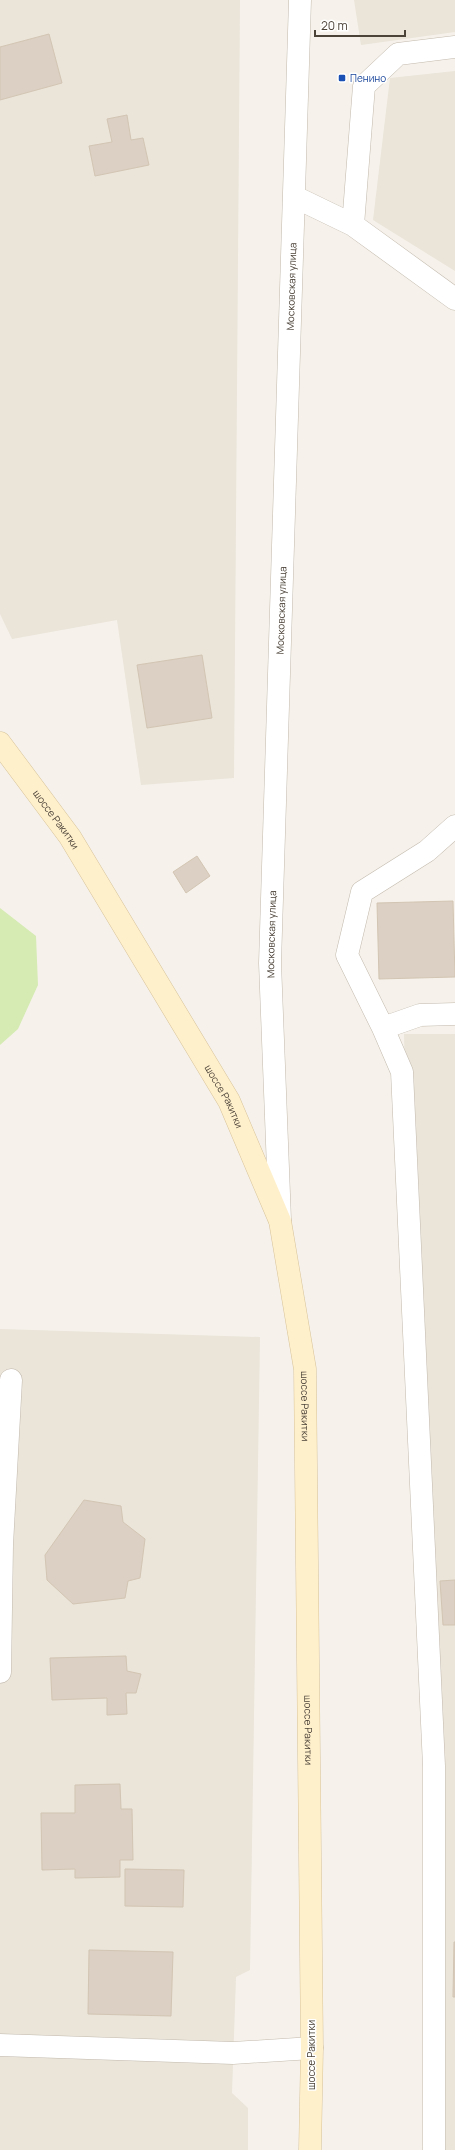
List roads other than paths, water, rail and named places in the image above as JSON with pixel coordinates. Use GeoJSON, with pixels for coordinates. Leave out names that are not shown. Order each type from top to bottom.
{"type":"FeatureCollection","features":[{"type":"Feature","properties":{"kind":"main road","name":"шоссе Ракитки"},"geometry":{"type":"LineString","coordinates":[[0,743],[70,837],[229,1101],[280,1221],[305,1369],[312,2048],[310,2150]]}},
{"type":"Feature","properties":{"kind":"street","name":"Московская улица"},"geometry":{"type":"LineString","coordinates":[[280,1221],[270,963],[300,0]]}},
{"type":"Feature","properties":{"kind":"street"},"geometry":{"type":"LineString","coordinates":[[353,225],[364,86],[398,54],[455,47]]}},
{"type":"Feature","properties":{"kind":"street"},"geometry":{"type":"LineString","coordinates":[[295,197],[353,225],[455,299]]}},
{"type":"Feature","properties":{"kind":"street"},"geometry":{"type":"LineString","coordinates":[[434,2150],[434,1766],[402,1072],[383,1028],[347,955],[362,892],[427,851],[455,826]]}},
{"type":"Feature","properties":{"kind":"street"},"geometry":{"type":"LineString","coordinates":[[383,1028],[420,1015],[455,1014]]}},
{"type":"Feature","properties":{"kind":"street"},"geometry":{"type":"LineString","coordinates":[[0,1672],[1,1545],[11,1380]]}},
{"type":"Feature","properties":{"kind":"street"},"geometry":{"type":"LineString","coordinates":[[0,2045],[233,2053],[312,2048]]}},
{"type":"Feature","properties":{"kind":"place","name":"Пенино"},"geometry":{"type":"Point","coordinates":[342,78]}}]}
